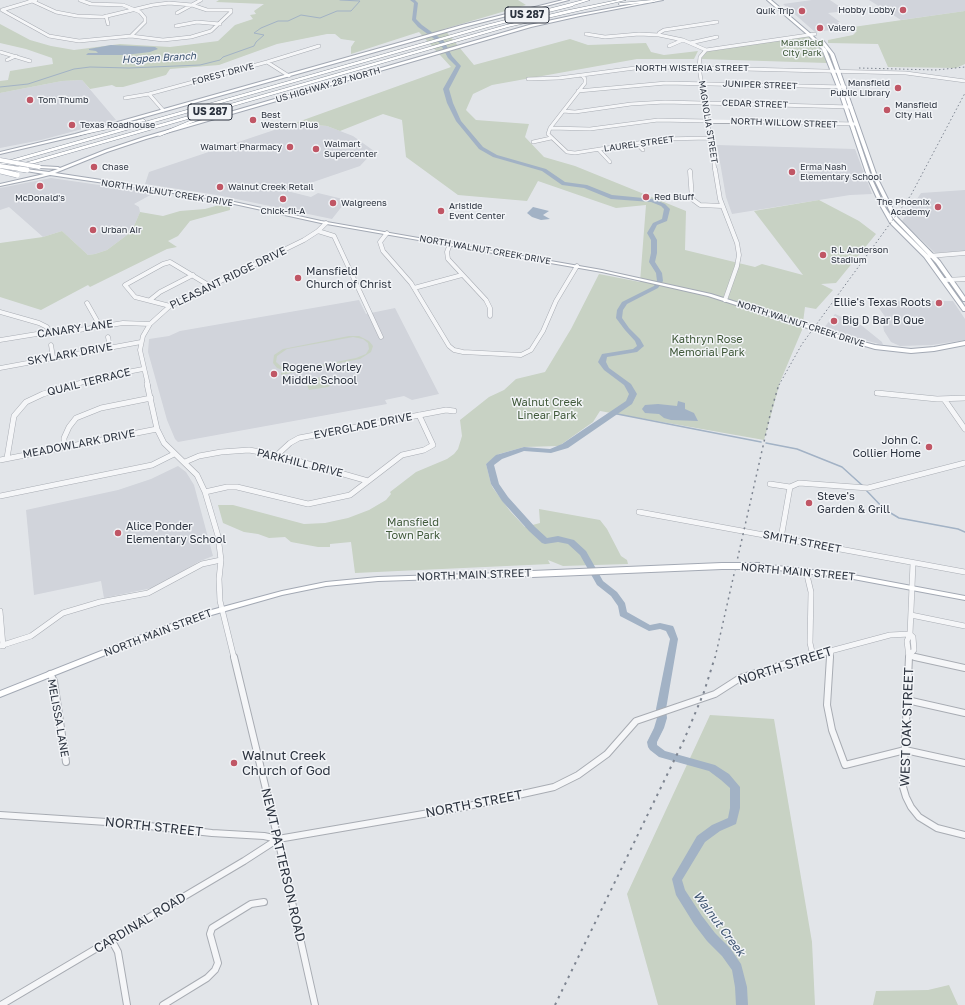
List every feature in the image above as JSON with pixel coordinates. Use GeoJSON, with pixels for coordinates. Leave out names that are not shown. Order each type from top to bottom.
{"type":"FeatureCollection","features":[{"type":"Feature","properties":{"kind":"highway"},"geometry":{"type":"LineString","coordinates":[[552,9],[588,0]]}},
{"type":"Feature","properties":{"kind":"highway","name":"US 287"},"geometry":{"type":"LineString","coordinates":[[0,166],[456,35],[552,9],[598,0]]}},
{"type":"Feature","properties":{"kind":"highway","name":"US 287"},"geometry":{"type":"LineString","coordinates":[[0,171],[458,40],[543,17],[624,0]]}},
{"type":"Feature","properties":{"kind":"highway"},"geometry":{"type":"LineString","coordinates":[[543,17],[612,5],[654,1]]}},
{"type":"Feature","properties":{"kind":"highway"},"geometry":{"type":"LineString","coordinates":[[76,135],[238,97]]}},
{"type":"Feature","properties":{"kind":"highway"},"geometry":{"type":"LineString","coordinates":[[158,135],[248,101]]}},
{"type":"Feature","properties":{"kind":"main road","name":"US HIGHWAY 287 NORTH"},"geometry":{"type":"LineString","coordinates":[[0,154],[76,135],[445,31],[567,0]]}},
{"type":"Feature","properties":{"kind":"main road","name":"US HIGHWAY 287 NORTH"},"geometry":{"type":"LineString","coordinates":[[1,184],[47,174],[106,151],[158,135],[555,20],[661,0]]}},
{"type":"Feature","properties":{"kind":"main road"},"geometry":{"type":"LineString","coordinates":[[769,0],[826,44],[832,54],[845,87],[876,179],[881,196],[882,207],[926,256],[964,307]]}},
{"type":"Feature","properties":{"kind":"main road"},"geometry":{"type":"LineString","coordinates":[[776,0],[785,7],[810,35],[821,44],[827,53],[870,179],[902,229],[932,255],[965,300]]}},
{"type":"Feature","properties":{"kind":"main road"},"geometry":{"type":"LineString","coordinates":[[779,8],[785,7]]}},
{"type":"Feature","properties":{"kind":"main road"},"geometry":{"type":"LineString","coordinates":[[821,44],[826,44]]}},
{"type":"Feature","properties":{"kind":"main road"},"geometry":{"type":"LineString","coordinates":[[827,53],[832,54]]}},
{"type":"Feature","properties":{"kind":"main road"},"geometry":{"type":"LineString","coordinates":[[0,160],[52,169],[68,166]]}},
{"type":"Feature","properties":{"kind":"main road"},"geometry":{"type":"LineString","coordinates":[[865,165],[871,166]]}},
{"type":"Feature","properties":{"kind":"main road","name":"NORTH WALNUT CREEK DRIVE"},"geometry":{"type":"LineString","coordinates":[[0,166],[207,197],[326,222],[577,266],[725,300],[850,340],[881,348],[911,351],[934,349],[965,343]]}},
{"type":"Feature","properties":{"kind":"main road"},"geometry":{"type":"LineString","coordinates":[[68,166],[62,172],[68,177]]}},
{"type":"Feature","properties":{"kind":"main road"},"geometry":{"type":"LineString","coordinates":[[0,171],[17,175],[13,180],[1,184]]}},
{"type":"Feature","properties":{"kind":"main road"},"geometry":{"type":"LineString","coordinates":[[870,179],[876,179]]}},
{"type":"Feature","properties":{"kind":"main road"},"geometry":{"type":"LineString","coordinates":[[882,207],[889,207]]}},
{"type":"Feature","properties":{"kind":"main road","name":"NORTH MAIN STREET"},"geometry":{"type":"LineString","coordinates":[[0,694],[150,634],[222,609],[282,593],[342,583],[401,578],[722,566],[760,566],[806,570],[848,576],[965,598]]}},
{"type":"Feature","properties":{"kind":"street"},"geometry":{"type":"LineString","coordinates":[[32,0],[56,12],[78,16],[106,16],[160,4],[192,5],[207,10],[231,10],[231,12],[211,31],[183,39],[163,40],[131,36],[90,40],[71,40],[49,36],[2,10],[32,0]]}},
{"type":"Feature","properties":{"kind":"street"},"geometry":{"type":"LineString","coordinates":[[80,0],[91,4],[116,4],[134,9],[143,14],[145,22],[131,36]]}},
{"type":"Feature","properties":{"kind":"street"},"geometry":{"type":"LineString","coordinates":[[116,4],[121,0]]}},
{"type":"Feature","properties":{"kind":"street"},"geometry":{"type":"LineString","coordinates":[[158,0],[160,4]]}},
{"type":"Feature","properties":{"kind":"street"},"geometry":{"type":"LineString","coordinates":[[177,13],[201,0]]}},
{"type":"Feature","properties":{"kind":"street"},"geometry":{"type":"LineString","coordinates":[[72,22],[78,16]]}},
{"type":"Feature","properties":{"kind":"street"},"geometry":{"type":"LineString","coordinates":[[106,16],[108,24]]}},
{"type":"Feature","properties":{"kind":"street"},"geometry":{"type":"LineString","coordinates":[[176,26],[197,22],[220,24]]}},
{"type":"Feature","properties":{"kind":"street"},"geometry":{"type":"LineString","coordinates":[[659,35],[659,33],[664,30],[717,22]]}},
{"type":"Feature","properties":{"kind":"street"},"geometry":{"type":"LineString","coordinates":[[586,34],[605,37],[632,34],[659,35],[683,40],[706,50],[815,34]]}},
{"type":"Feature","properties":{"kind":"street"},"geometry":{"type":"LineString","coordinates":[[71,40],[76,35]]}},
{"type":"Feature","properties":{"kind":"street"},"geometry":{"type":"LineString","coordinates":[[690,43],[717,37]]}},
{"type":"Feature","properties":{"kind":"street"},"geometry":{"type":"LineString","coordinates":[[670,46],[683,40]]}},
{"type":"Feature","properties":{"kind":"street","name":"FOREST DRIVE"},"geometry":{"type":"LineString","coordinates":[[125,98],[149,94],[267,62],[319,46]]}},
{"type":"Feature","properties":{"kind":"street","name":"MAGNOLIA STREET"},"geometry":{"type":"LineString","coordinates":[[706,50],[700,56],[699,67],[710,138],[722,206],[737,243],[739,255],[737,266],[725,300]]}},
{"type":"Feature","properties":{"kind":"street"},"geometry":{"type":"LineString","coordinates":[[0,52],[30,61]]}},
{"type":"Feature","properties":{"kind":"street"},"geometry":{"type":"LineString","coordinates":[[7,60],[16,56]]}},
{"type":"Feature","properties":{"kind":"street"},"geometry":{"type":"LineString","coordinates":[[267,62],[289,76]]}},
{"type":"Feature","properties":{"kind":"street","name":"NORTH WISTERIA STREET"},"geometry":{"type":"LineString","coordinates":[[528,79],[559,78],[635,68],[699,67],[918,73],[965,81]]}},
{"type":"Feature","properties":{"kind":"street"},"geometry":{"type":"LineString","coordinates":[[533,142],[551,138],[548,134],[550,128],[585,82],[582,75]]}},
{"type":"Feature","properties":{"kind":"street","name":"JUNIPER STREET"},"geometry":{"type":"LineString","coordinates":[[578,92],[649,84],[702,83],[845,87]]}},
{"type":"Feature","properties":{"kind":"street"},"geometry":{"type":"LineString","coordinates":[[149,94],[163,110]]}},
{"type":"Feature","properties":{"kind":"street","name":"CEDAR STREET"},"geometry":{"type":"LineString","coordinates":[[563,112],[575,112],[620,105],[652,103],[851,107]]}},
{"type":"Feature","properties":{"kind":"street","name":"NORTH WILLOW STREET"},"geometry":{"type":"LineString","coordinates":[[550,128],[590,129],[658,120],[857,125]]}},
{"type":"Feature","properties":{"kind":"street","name":"LAUREL STREET"},"geometry":{"type":"LineString","coordinates":[[551,138],[567,152],[575,153],[672,138],[710,138]]}},
{"type":"Feature","properties":{"kind":"street"},"geometry":{"type":"LineString","coordinates":[[636,143],[643,150]]}},
{"type":"Feature","properties":{"kind":"street"},"geometry":{"type":"LineString","coordinates":[[598,149],[610,162]]}},
{"type":"Feature","properties":{"kind":"street"},"geometry":{"type":"LineString","coordinates":[[690,171],[692,199],[700,205],[722,206]]}},
{"type":"Feature","properties":{"kind":"street","name":"PLEASANT RIDGE DRIVE"},"geometry":{"type":"LineString","coordinates":[[222,609],[219,592],[221,560],[219,542],[205,492],[197,475],[164,443],[157,429],[151,398],[143,369],[140,350],[141,342],[150,324],[170,306],[304,240],[318,231],[326,222]]}},
{"type":"Feature","properties":{"kind":"street"},"geometry":{"type":"LineString","coordinates":[[318,231],[334,236],[381,337]]}},
{"type":"Feature","properties":{"kind":"street"},"geometry":{"type":"LineString","coordinates":[[387,233],[380,242],[383,251],[404,273],[450,346],[454,350],[463,352],[521,355],[528,353],[536,344],[556,301],[577,266]]}},
{"type":"Feature","properties":{"kind":"street"},"geometry":{"type":"LineString","coordinates":[[450,244],[447,252],[448,259],[486,300],[490,308],[490,316]]}},
{"type":"Feature","properties":{"kind":"street"},"geometry":{"type":"LineString","coordinates":[[926,256],[965,253]]}},
{"type":"Feature","properties":{"kind":"street"},"geometry":{"type":"LineString","coordinates":[[170,306],[132,295],[125,285],[167,262],[173,263],[210,286]]}},
{"type":"Feature","properties":{"kind":"street"},"geometry":{"type":"LineString","coordinates":[[150,300],[160,292],[193,275]]}},
{"type":"Feature","properties":{"kind":"street"},"geometry":{"type":"LineString","coordinates":[[414,288],[462,275]]}},
{"type":"Feature","properties":{"kind":"street"},"geometry":{"type":"LineString","coordinates":[[945,280],[965,279]]}},
{"type":"Feature","properties":{"kind":"street"},"geometry":{"type":"LineString","coordinates":[[87,303],[100,326]]}},
{"type":"Feature","properties":{"kind":"street"},"geometry":{"type":"LineString","coordinates":[[0,312],[44,325],[47,327],[49,332]]}},
{"type":"Feature","properties":{"kind":"street","name":"CANARY LANE"},"geometry":{"type":"LineString","coordinates":[[0,340],[49,332],[72,331],[123,323],[150,324]]}},
{"type":"Feature","properties":{"kind":"street"},"geometry":{"type":"LineString","coordinates":[[108,337],[110,347]]}},
{"type":"Feature","properties":{"kind":"street","name":"SKYLARK DRIVE"},"geometry":{"type":"LineString","coordinates":[[0,368],[53,357],[141,342]]}},
{"type":"Feature","properties":{"kind":"street"},"geometry":{"type":"LineString","coordinates":[[51,345],[53,357]]}},
{"type":"Feature","properties":{"kind":"street","name":"QUAIL TERRACE"},"geometry":{"type":"LineString","coordinates":[[7,458],[14,416],[26,402],[43,394],[66,387],[143,369]]}},
{"type":"Feature","properties":{"kind":"street"},"geometry":{"type":"LineString","coordinates":[[878,393],[944,399],[965,398]]}},
{"type":"Feature","properties":{"kind":"street"},"geometry":{"type":"LineString","coordinates":[[64,447],[64,438],[68,427],[76,418],[101,408],[151,398]]}},
{"type":"Feature","properties":{"kind":"street"},"geometry":{"type":"LineString","coordinates":[[944,399],[965,429]]}},
{"type":"Feature","properties":{"kind":"street","name":"EVERGLADE DRIVE"},"geometry":{"type":"LineString","coordinates":[[277,455],[290,443],[299,438],[446,410],[454,411]]}},
{"type":"Feature","properties":{"kind":"street"},"geometry":{"type":"LineString","coordinates":[[205,492],[227,487],[237,488],[308,504],[350,495],[402,455],[424,450],[433,445],[419,416]]}},
{"type":"Feature","properties":{"kind":"street","name":"MEADOWLARK DRIVE"},"geometry":{"type":"LineString","coordinates":[[0,460],[157,429]]}},
{"type":"Feature","properties":{"kind":"street","name":"PARKHILL DRIVE"},"geometry":{"type":"LineString","coordinates":[[185,462],[199,456],[235,450],[249,450],[277,455],[368,481]]}},
{"type":"Feature","properties":{"kind":"street"},"geometry":{"type":"LineString","coordinates":[[0,496],[152,465],[174,454]]}},
{"type":"Feature","properties":{"kind":"street"},"geometry":{"type":"LineString","coordinates":[[781,538],[790,487],[792,484],[799,483],[862,488],[876,486],[965,463]]}},
{"type":"Feature","properties":{"kind":"street"},"geometry":{"type":"LineString","coordinates":[[770,484],[790,487]]}},
{"type":"Feature","properties":{"kind":"street","name":"SMITH STREET"},"geometry":{"type":"LineString","coordinates":[[639,512],[965,572]]}},
{"type":"Feature","properties":{"kind":"street"},"geometry":{"type":"LineString","coordinates":[[0,611],[2,646],[31,636],[63,613],[100,602],[148,593],[172,582],[202,564],[221,560]]}},
{"type":"Feature","properties":{"kind":"street","name":"WEST OAK STREET"},"geometry":{"type":"LineString","coordinates":[[913,563],[910,634],[913,637],[914,650],[909,656],[903,787],[911,808],[919,817],[937,828],[965,835]]}},
{"type":"Feature","properties":{"kind":"street"},"geometry":{"type":"LineString","coordinates":[[806,570],[811,592],[810,643],[813,656]]}},
{"type":"Feature","properties":{"kind":"street","name":"NEWT PATTERSON ROAD"},"geometry":{"type":"LineString","coordinates":[[222,609],[278,839],[315,1005]]}},
{"type":"Feature","properties":{"kind":"street"},"geometry":{"type":"LineString","coordinates":[[911,615],[965,626]]}},
{"type":"Feature","properties":{"kind":"street","name":"NORTH STREET"},"geometry":{"type":"LineString","coordinates":[[0,815],[122,823],[212,833],[264,836],[278,839],[464,807],[554,787],[578,776],[608,754],[636,721],[715,694],[740,678],[831,650],[890,635],[910,634]]}},
{"type":"Feature","properties":{"kind":"street"},"geometry":{"type":"LineString","coordinates":[[831,650],[827,705],[832,730],[845,765],[905,750],[965,763]]}},
{"type":"Feature","properties":{"kind":"street"},"geometry":{"type":"LineString","coordinates":[[909,656],[965,668]]}},
{"type":"Feature","properties":{"kind":"street","name":"MELISSA LANE"},"geometry":{"type":"LineString","coordinates":[[50,674],[54,680],[66,762]]}},
{"type":"Feature","properties":{"kind":"street"},"geometry":{"type":"LineString","coordinates":[[907,700],[965,713]]}},
{"type":"Feature","properties":{"kind":"street","name":"CARDINAL ROAD"},"geometry":{"type":"LineString","coordinates":[[1,1005],[244,861],[278,839]]}},
{"type":"Feature","properties":{"kind":"street"},"geometry":{"type":"LineString","coordinates":[[163,1005],[207,978],[215,970],[218,963],[210,934],[212,928],[251,904],[264,902]]}},
{"type":"Feature","properties":{"kind":"street"},"geometry":{"type":"LineString","coordinates":[[111,940],[118,952],[121,964],[127,1005]]}},
{"type":"Feature","properties":{"kind":"shaded area"},"geometry":{"type":"Polygon","coordinates":[[[812,0],[830,0],[846,11],[828,13],[846,28],[815,32],[783,4],[812,0]]]}},
{"type":"Feature","properties":{"kind":"shaded area"},"geometry":{"type":"Polygon","coordinates":[[[869,0],[965,0],[965,11],[901,20],[869,0]]]}},
{"type":"Feature","properties":{"kind":"shaded area"},"geometry":{"type":"Polygon","coordinates":[[[82,80],[116,120],[41,140],[0,148],[0,93],[62,81],[82,80]]]}},
{"type":"Feature","properties":{"kind":"shaded area"},"geometry":{"type":"Polygon","coordinates":[[[295,123],[327,126],[353,136],[374,151],[360,166],[287,191],[311,197],[318,193],[347,200],[332,219],[217,195],[145,184],[149,172],[295,123]]]}},
{"type":"Feature","properties":{"kind":"shaded area","name":"Erma Nash Elementary School"},"geometry":{"type":"Polygon","coordinates":[[[717,145],[855,149],[872,194],[850,195],[732,214],[726,197],[717,145]]]}},
{"type":"Feature","properties":{"kind":"shaded area"},"geometry":{"type":"Polygon","coordinates":[[[51,178],[154,193],[134,204],[139,207],[140,212],[134,226],[127,235],[107,250],[88,255],[62,231],[43,237],[9,207],[0,210],[0,188],[51,178]]]}},
{"type":"Feature","properties":{"kind":"shaded area","name":"The Phoenix Academy"},"geometry":{"type":"Polygon","coordinates":[[[965,190],[965,251],[935,253],[902,221],[921,193],[965,190]]]}},
{"type":"Feature","properties":{"kind":"shaded area","name":"Rogene Worley Middle School"},"geometry":{"type":"Polygon","coordinates":[[[359,300],[366,314],[395,308],[439,394],[412,400],[404,396],[385,400],[387,404],[178,442],[175,439],[167,420],[148,352],[149,339],[169,336],[180,331],[359,300]]]}},
{"type":"Feature","properties":{"kind":"shaded area"},"geometry":{"type":"Polygon","coordinates":[[[894,301],[953,301],[965,319],[965,340],[932,345],[900,346],[891,342],[884,331],[883,325],[887,323],[886,318],[876,304],[894,301]]]}},
{"type":"Feature","properties":{"kind":"shaded area"},"geometry":{"type":"Polygon","coordinates":[[[835,314],[861,325],[882,342],[883,345],[823,329],[835,314]]]}},
{"type":"Feature","properties":{"kind":"shaded area","name":"Alice Ponder Elementary School"},"geometry":{"type":"Polygon","coordinates":[[[178,466],[186,472],[194,485],[213,556],[198,562],[152,588],[104,598],[101,581],[34,595],[26,510],[118,490],[151,479],[178,466]]]}},
{"type":"Feature","properties":{"kind":"green space"},"geometry":{"type":"Polygon","coordinates":[[[219,0],[518,0],[526,5],[444,29],[474,65],[570,39],[588,45],[646,43],[651,52],[664,55],[698,51],[694,59],[637,59],[492,85],[473,94],[466,110],[476,120],[529,124],[525,137],[544,157],[575,166],[686,211],[685,250],[755,267],[762,264],[803,275],[754,211],[819,200],[859,221],[876,234],[836,283],[821,284],[833,290],[816,309],[805,307],[802,330],[780,382],[764,440],[600,411],[593,422],[559,446],[524,447],[499,454],[486,464],[493,488],[510,511],[525,527],[540,523],[539,509],[600,520],[607,529],[621,556],[627,560],[628,564],[563,566],[548,560],[550,564],[355,573],[351,542],[330,544],[330,547],[318,547],[291,542],[285,537],[269,538],[258,534],[244,532],[223,523],[218,505],[233,505],[304,524],[325,523],[348,518],[369,510],[386,500],[391,494],[390,492],[416,472],[447,459],[454,454],[458,449],[462,436],[460,420],[489,397],[504,390],[516,379],[545,372],[571,329],[599,274],[640,282],[646,205],[616,208],[538,181],[527,201],[458,195],[406,157],[402,120],[383,114],[340,131],[327,126],[295,123],[451,67],[419,32],[351,54],[351,47],[355,41],[341,39],[335,34],[327,34],[277,44],[219,65],[170,69],[166,75],[123,87],[116,87],[112,85],[90,89],[82,80],[62,81],[0,93],[0,81],[8,80],[10,71],[53,64],[52,58],[26,49],[0,43],[0,24],[30,40],[74,50],[120,44],[170,47],[218,41],[235,25],[253,19],[250,15],[256,14],[254,11],[264,4],[216,2],[219,0]]]}},
{"type":"Feature","properties":{"kind":"green space"},"geometry":{"type":"Polygon","coordinates":[[[965,11],[965,64],[956,68],[888,67],[878,44],[828,43],[828,40],[853,35],[857,31],[846,28],[965,11]]]}},
{"type":"Feature","properties":{"kind":"green space","name":"Mansfield City Park"},"geometry":{"type":"Polygon","coordinates":[[[808,36],[820,47],[827,63],[701,59],[707,51],[808,36]]]}},
{"type":"Feature","properties":{"kind":"green space"},"geometry":{"type":"Polygon","coordinates":[[[219,205],[230,207],[230,210],[190,221],[178,236],[168,241],[177,247],[167,249],[90,287],[88,285],[41,310],[0,297],[0,243],[43,237],[62,231],[88,255],[95,254],[107,250],[127,235],[134,226],[140,212],[163,216],[180,211],[205,209],[219,205]]]}},
{"type":"Feature","properties":{"kind":"green space"},"geometry":{"type":"Polygon","coordinates":[[[349,336],[359,336],[369,341],[373,346],[371,352],[360,359],[281,375],[281,373],[286,371],[277,368],[273,363],[274,355],[283,349],[349,336]],[[353,337],[287,349],[277,356],[276,362],[284,369],[295,370],[356,358],[366,354],[369,349],[368,343],[363,339],[353,337]]]}},
{"type":"Feature","properties":{"kind":"green space"},"geometry":{"type":"Polygon","coordinates":[[[327,376],[331,385],[328,387],[309,390],[305,381],[327,376]]]}},
{"type":"Feature","properties":{"kind":"green space"},"geometry":{"type":"Polygon","coordinates":[[[710,715],[774,719],[812,942],[815,1005],[658,1005],[627,894],[710,715]]]}},
{"type":"Feature","properties":{"kind":"green space"},"geometry":{"type":"Polygon","coordinates":[[[949,985],[958,1005],[873,1005],[876,991],[928,990],[949,985]]]}},
{"type":"Feature","properties":{"kind":"water"},"geometry":{"type":"Polygon","coordinates":[[[111,45],[155,47],[158,49],[150,52],[125,55],[86,55],[88,53],[98,53],[89,49],[111,45]]]}},
{"type":"Feature","properties":{"kind":"water"},"geometry":{"type":"Polygon","coordinates":[[[533,207],[549,211],[543,215],[550,219],[541,220],[532,217],[527,213],[533,207]]]}},
{"type":"Feature","properties":{"kind":"water"},"geometry":{"type":"Polygon","coordinates":[[[678,401],[685,403],[685,409],[694,413],[698,421],[671,420],[664,418],[659,414],[645,413],[642,409],[645,405],[658,404],[677,406],[678,401]]]}},
{"type":"Feature","properties":{"kind":"waterway","name":"Hogpen Branch"},"geometry":{"type":"LineString","coordinates":[[0,87],[28,84],[74,69],[90,67],[129,68],[200,65],[220,60],[223,57],[254,46],[256,42],[264,35],[254,33],[261,28],[278,21],[288,21],[301,15],[320,18],[337,11],[351,11],[360,1],[340,0]]}},
{"type":"Feature","properties":{"kind":"waterway","name":"Walnut Creek"},"geometry":{"type":"LineString","coordinates":[[412,0],[416,3],[414,19],[420,26],[442,42],[450,57],[459,66],[446,89],[450,103],[459,121],[481,148],[495,156],[544,170],[564,184],[585,186],[611,197],[652,200],[663,205],[667,209],[665,220],[655,224],[650,233],[654,240],[652,262],[659,273],[660,281],[656,287],[624,303],[620,310],[619,318],[638,340],[641,346],[635,351],[604,355],[602,362],[606,369],[627,384],[633,394],[629,402],[565,446],[551,451],[524,449],[499,457],[490,464],[495,484],[505,499],[545,541],[558,539],[571,542],[583,553],[600,583],[614,594],[622,605],[623,614],[649,628],[660,626],[670,628],[674,639],[661,709],[662,718],[652,742],[653,747],[662,754],[712,768],[725,777],[735,787],[735,808],[732,821],[716,828],[701,839],[677,879],[680,892],[698,920],[711,937],[726,952],[737,968],[741,987],[742,1005]]}},
{"type":"Feature","properties":{"kind":"waterway"},"geometry":{"type":"LineString","coordinates":[[612,413],[761,442]]}},
{"type":"Feature","properties":{"kind":"waterway"},"geometry":{"type":"LineString","coordinates":[[766,443],[797,449],[842,467],[863,486]]}},
{"type":"Feature","properties":{"kind":"waterway"},"geometry":{"type":"LineString","coordinates":[[865,489],[884,509],[899,518],[958,529],[965,532]]}},
{"type":"Feature","properties":{"kind":"railway"},"geometry":{"type":"LineString","coordinates":[[859,68],[936,70],[965,67]]}},
{"type":"Feature","properties":{"kind":"railway"},"geometry":{"type":"LineString","coordinates":[[779,385],[802,344],[911,195],[965,93]]}},
{"type":"Feature","properties":{"kind":"railway"},"geometry":{"type":"LineString","coordinates":[[715,658],[771,411],[779,384]]}},
{"type":"Feature","properties":{"kind":"railway"},"geometry":{"type":"LineString","coordinates":[[555,1005],[684,740],[704,692],[715,657]]}},
{"type":"Feature","properties":{"kind":"place","name":"Hobby Lobby"},"geometry":{"type":"Point","coordinates":[903,10]}},
{"type":"Feature","properties":{"kind":"place","name":"Quik Trip"},"geometry":{"type":"Point","coordinates":[802,11]}},
{"type":"Feature","properties":{"kind":"place","name":"Valero"},"geometry":{"type":"Point","coordinates":[820,28]}},
{"type":"Feature","properties":{"kind":"place","name":"Mansfield Public Library"},"geometry":{"type":"Point","coordinates":[898,88]}},
{"type":"Feature","properties":{"kind":"place","name":"Tom Thumb"},"geometry":{"type":"Point","coordinates":[30,100]}},
{"type":"Feature","properties":{"kind":"place","name":"Mansfield City Hall"},"geometry":{"type":"Point","coordinates":[887,110]}},
{"type":"Feature","properties":{"kind":"place","name":"Best Western Plus"},"geometry":{"type":"Point","coordinates":[253,120]}},
{"type":"Feature","properties":{"kind":"place","name":"Texas Roadhouse"},"geometry":{"type":"Point","coordinates":[72,125]}},
{"type":"Feature","properties":{"kind":"place","name":"Walmart Pharmacy"},"geometry":{"type":"Point","coordinates":[290,147]}},
{"type":"Feature","properties":{"kind":"place","name":"Walmart Supercenter"},"geometry":{"type":"Point","coordinates":[316,149]}},
{"type":"Feature","properties":{"kind":"place","name":"Chase"},"geometry":{"type":"Point","coordinates":[94,167]}},
{"type":"Feature","properties":{"kind":"place","name":"Erma Nash Elementary School"},"geometry":{"type":"Point","coordinates":[792,172]}},
{"type":"Feature","properties":{"kind":"place","name":"McDonald's"},"geometry":{"type":"Point","coordinates":[40,186]}},
{"type":"Feature","properties":{"kind":"place","name":"Walnut Creek Retail"},"geometry":{"type":"Point","coordinates":[220,187]}},
{"type":"Feature","properties":{"kind":"place","name":"Red Bluff"},"geometry":{"type":"Point","coordinates":[646,197]}},
{"type":"Feature","properties":{"kind":"place","name":"Chick-fil-A"},"geometry":{"type":"Point","coordinates":[283,199]}},
{"type":"Feature","properties":{"kind":"place","name":"Walgreens"},"geometry":{"type":"Point","coordinates":[333,203]}},
{"type":"Feature","properties":{"kind":"place","name":"The Phoenix Academy"},"geometry":{"type":"Point","coordinates":[938,207]}},
{"type":"Feature","properties":{"kind":"place","name":"Aristide Event Center"},"geometry":{"type":"Point","coordinates":[441,211]}},
{"type":"Feature","properties":{"kind":"place","name":"Urban Air"},"geometry":{"type":"Point","coordinates":[93,230]}},
{"type":"Feature","properties":{"kind":"place","name":"R L Anderson Stadium"},"geometry":{"type":"Point","coordinates":[823,255]}},
{"type":"Feature","properties":{"kind":"place","name":"Mansfield Church of Christ"},"geometry":{"type":"Point","coordinates":[298,278]}},
{"type":"Feature","properties":{"kind":"place","name":"Ellie's Texas Roots"},"geometry":{"type":"Point","coordinates":[939,303]}},
{"type":"Feature","properties":{"kind":"place","name":"Big D Bar B Que"},"geometry":{"type":"Point","coordinates":[834,321]}},
{"type":"Feature","properties":{"kind":"place","name":"Rogene Worley Middle School"},"geometry":{"type":"Point","coordinates":[274,374]}},
{"type":"Feature","properties":{"kind":"place","name":"John C. Collier Home"},"geometry":{"type":"Point","coordinates":[929,447]}},
{"type":"Feature","properties":{"kind":"place","name":"Steve's Garden & Grill"},"geometry":{"type":"Point","coordinates":[809,503]}},
{"type":"Feature","properties":{"kind":"place","name":"Alice Ponder Elementary School"},"geometry":{"type":"Point","coordinates":[118,533]}},
{"type":"Feature","properties":{"kind":"place","name":"Walnut Creek Church of God"},"geometry":{"type":"Point","coordinates":[234,763]}},
{"type":"Feature","properties":{"kind":"park label","name":"Kathryn Rose Memorial Park"},"geometry":{"type":"Point","coordinates":[707,346]}},
{"type":"Feature","properties":{"kind":"park label","name":"Walnut Creek Linear Park"},"geometry":{"type":"Point","coordinates":[547,409]}},
{"type":"Feature","properties":{"kind":"park label","name":"Mansfield Town Park"},"geometry":{"type":"Point","coordinates":[413,529]}}]}
